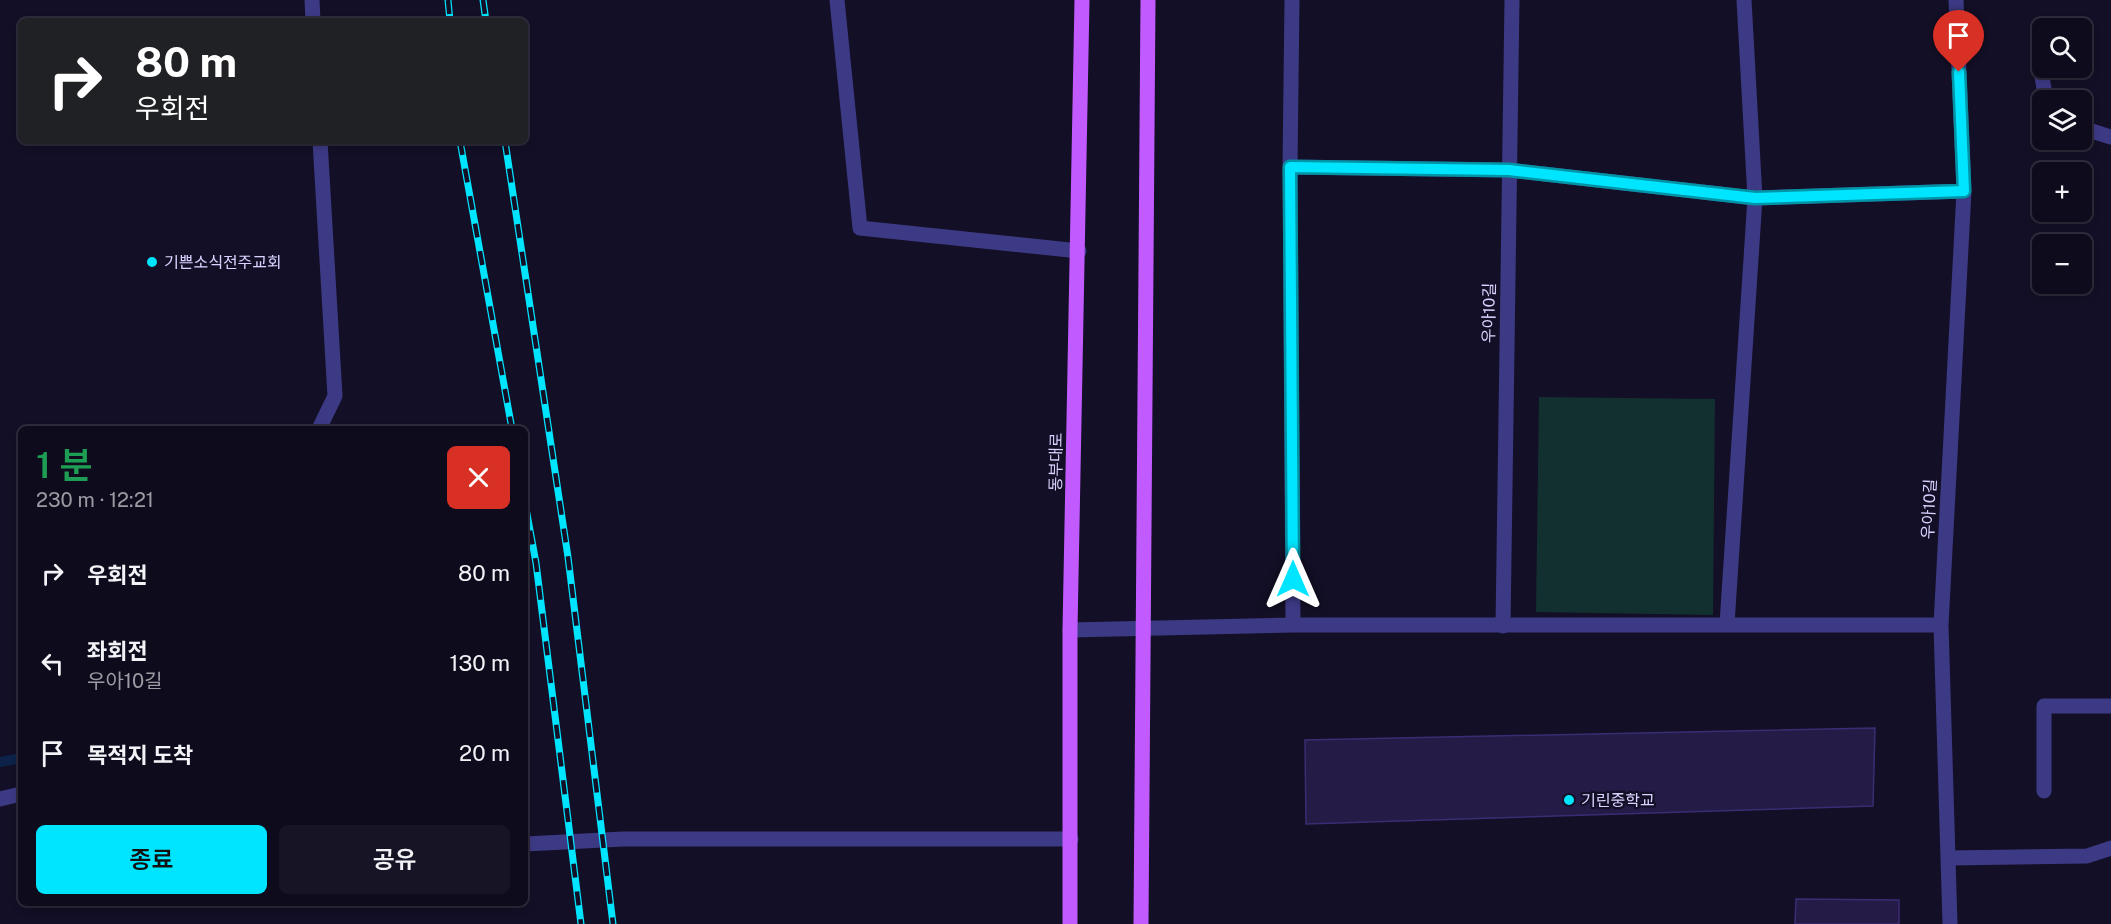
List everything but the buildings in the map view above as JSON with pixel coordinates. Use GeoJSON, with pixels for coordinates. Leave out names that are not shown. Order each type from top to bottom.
{"type":"FeatureCollection","features":[{"type":"Feature","properties":{"kind":"main road","name":"동부대로"},"geometry":{"type":"LineString","coordinates":[[1070,924],[1070,630],[1082,0]]}},
{"type":"Feature","properties":{"kind":"main road"},"geometry":{"type":"LineString","coordinates":[[1141,924],[1148,0]]}},
{"type":"Feature","properties":{"kind":"street"},"geometry":{"type":"LineString","coordinates":[[312,0],[313,18]]}},
{"type":"Feature","properties":{"kind":"street"},"geometry":{"type":"LineString","coordinates":[[837,0],[860,228],[1079,251]]}},
{"type":"Feature","properties":{"kind":"street"},"geometry":{"type":"LineString","coordinates":[[1292,0],[1290,167],[1293,625]]}},
{"type":"Feature","properties":{"kind":"street","name":"우아10길"},"geometry":{"type":"LineString","coordinates":[[1503,626],[1512,0]]}},
{"type":"Feature","properties":{"kind":"street"},"geometry":{"type":"LineString","coordinates":[[1727,624],[1755,198],[1744,0]]}},
{"type":"Feature","properties":{"kind":"street","name":"우아10길"},"geometry":{"type":"LineString","coordinates":[[1950,924],[1941,625],[1964,191],[1956,0]]}},
{"type":"Feature","properties":{"kind":"street"},"geometry":{"type":"LineString","coordinates":[[2092,131],[2111,136]]}},
{"type":"Feature","properties":{"kind":"street"},"geometry":{"type":"LineString","coordinates":[[320,144],[335,396],[320,426]]}},
{"type":"Feature","properties":{"kind":"street"},"geometry":{"type":"LineString","coordinates":[[1290,167],[1509,170],[1755,198],[1964,191]]}},
{"type":"Feature","properties":{"kind":"street"},"geometry":{"type":"LineString","coordinates":[[1070,630],[1293,625],[1941,625]]}},
{"type":"Feature","properties":{"kind":"street"},"geometry":{"type":"LineString","coordinates":[[2044,791],[2044,706],[2111,706]]}},
{"type":"Feature","properties":{"kind":"street"},"geometry":{"type":"LineString","coordinates":[[0,799],[18,795]]}},
{"type":"Feature","properties":{"kind":"street"},"geometry":{"type":"LineString","coordinates":[[528,844],[623,839],[1071,839]]}},
{"type":"Feature","properties":{"kind":"street"},"geometry":{"type":"LineString","coordinates":[[1949,858],[2087,856],[2111,848]]}},
{"type":"Feature","properties":{"kind":"green space"},"geometry":{"type":"Polygon","coordinates":[[[1539,397],[1715,399],[1713,615],[1536,612],[1539,397]]]}},
{"type":"Feature","properties":{"kind":"waterway"},"geometry":{"type":"LineString","coordinates":[[0,762],[18,759]]}},
{"type":"Feature","properties":{"kind":"railway"},"geometry":{"type":"LineString","coordinates":[[448,0],[450,18]]}},
{"type":"Feature","properties":{"kind":"railway"},"geometry":{"type":"LineString","coordinates":[[483,0],[486,18]]}},
{"type":"Feature","properties":{"kind":"railway"},"geometry":{"type":"LineString","coordinates":[[461,144],[511,426]]}},
{"type":"Feature","properties":{"kind":"railway"},"geometry":{"type":"LineString","coordinates":[[505,144],[568,557],[613,924]]}},
{"type":"Feature","properties":{"kind":"railway"},"geometry":{"type":"LineString","coordinates":[[528,519],[536,563],[581,924]]}},
{"type":"Feature","properties":{"kind":"place","name":"기쁜소식전주교회"},"geometry":{"type":"Point","coordinates":[152,262]}},
{"type":"Feature","properties":{"kind":"place","name":"기린중학교"},"geometry":{"type":"Point","coordinates":[1569,800]}},
{"type":"Feature","properties":{"kind":"route"},"geometry":{"type":"LineString","coordinates":[[1293,579],[1290,167],[1509,170],[1755,198],[1964,191],[1959,72]]}}]}
